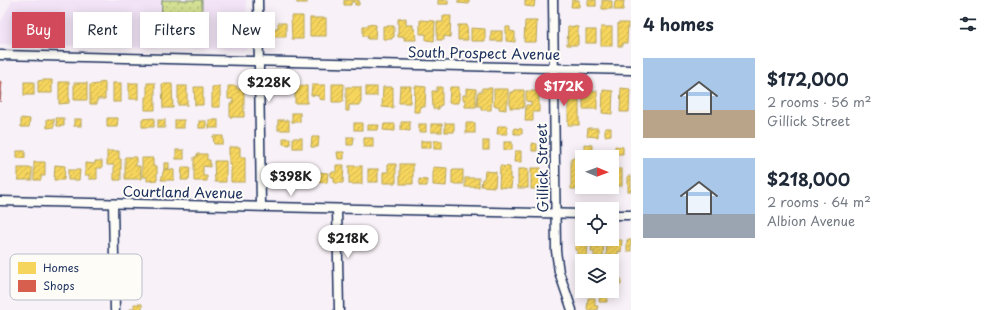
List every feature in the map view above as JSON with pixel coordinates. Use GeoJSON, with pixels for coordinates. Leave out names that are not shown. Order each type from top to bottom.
{"type":"FeatureCollection","features":[{"type":"Feature","properties":{"kind":"street"},"geometry":{"type":"LineString","coordinates":[[258,0],[261,206]]}},
{"type":"Feature","properties":{"kind":"street","name":"Gillick Street"},"geometry":{"type":"LineString","coordinates":[[553,0],[556,252],[559,272],[572,310]]}},
{"type":"Feature","properties":{"kind":"street","name":"South Prospect Avenue"},"geometry":{"type":"LineString","coordinates":[[0,55],[631,70]]}},
{"type":"Feature","properties":{"kind":"street","name":"Courtland Avenue"},"geometry":{"type":"LineString","coordinates":[[0,201],[575,214]]}},
{"type":"Feature","properties":{"kind":"street"},"geometry":{"type":"LineString","coordinates":[[113,204],[114,254]]}},
{"type":"Feature","properties":{"kind":"street"},"geometry":{"type":"LineString","coordinates":[[337,209],[339,310]]}},
{"type":"Feature","properties":{"kind":"street"},"geometry":{"type":"LineString","coordinates":[[619,215],[631,215]]}},
{"type":"Feature","properties":{"kind":"street"},"geometry":{"type":"LineString","coordinates":[[115,300],[115,310]]}},
{"type":"Feature","properties":{"kind":"shaded area"},"geometry":{"type":"Polygon","coordinates":[[[12,0],[246,0],[246,12],[217,12],[217,48],[248,48],[248,50],[165,48],[209,48],[209,12],[140,12],[140,47],[132,47],[132,12],[73,12],[73,46],[65,46],[65,12],[12,12],[12,44],[0,44],[0,23],[12,0]]]}},
{"type":"Feature","properties":{"kind":"green space"},"geometry":{"type":"Polygon","coordinates":[[[162,0],[202,0],[202,12],[162,12],[162,0]]]}},
{"type":"Feature","properties":{"kind":"building: Homes"},"geometry":{"type":"Polygon","coordinates":[[[297,0],[307,0],[307,3],[297,3],[297,0]]]}},
{"type":"Feature","properties":{"kind":"building: Homes"},"geometry":{"type":"Polygon","coordinates":[[[344,0],[359,0],[359,5],[355,5],[355,2],[351,2],[351,5],[344,5],[344,0]]]}},
{"type":"Feature","properties":{"kind":"building: Homes"},"geometry":{"type":"Polygon","coordinates":[[[438,0],[448,0],[448,4],[438,4],[438,0]]]}},
{"type":"Feature","properties":{"kind":"building: Homes"},"geometry":{"type":"Polygon","coordinates":[[[458,0],[469,0],[469,4],[458,3],[458,0]]]}},
{"type":"Feature","properties":{"kind":"building: Homes"},"geometry":{"type":"Polygon","coordinates":[[[525,0],[535,0],[534,7],[525,6],[525,0]]]}},
{"type":"Feature","properties":{"kind":"building: Homes"},"geometry":{"type":"Polygon","coordinates":[[[572,0],[579,0],[579,7],[571,7],[572,0]]]}},
{"type":"Feature","properties":{"kind":"building: Homes"},"geometry":{"type":"Polygon","coordinates":[[[588,0],[596,0],[596,6],[588,6],[588,0]]]}},
{"type":"Feature","properties":{"kind":"building: Homes"},"geometry":{"type":"Polygon","coordinates":[[[602,0],[612,1],[612,9],[602,9],[602,0]]]}},
{"type":"Feature","properties":{"kind":"building: Homes"},"geometry":{"type":"Polygon","coordinates":[[[615,1],[624,1],[623,10],[614,10],[615,1]]]}},
{"type":"Feature","properties":{"kind":"building: Homes"},"geometry":{"type":"Polygon","coordinates":[[[291,16],[303,16],[303,39],[292,39],[291,16]]]}},
{"type":"Feature","properties":{"kind":"building: Homes"},"geometry":{"type":"Polygon","coordinates":[[[443,16],[451,16],[450,37],[444,36],[444,40],[437,40],[437,22],[443,22],[443,16]]]}},
{"type":"Feature","properties":{"kind":"building: Homes"},"geometry":{"type":"Polygon","coordinates":[[[310,18],[326,18],[326,36],[310,36],[310,18]]]}},
{"type":"Feature","properties":{"kind":"building: Homes"},"geometry":{"type":"Polygon","coordinates":[[[406,18],[406,25],[413,25],[413,29],[415,29],[416,40],[404,40],[405,37],[398,37],[398,19],[406,18]]]}},
{"type":"Feature","properties":{"kind":"building: Homes"},"geometry":{"type":"Polygon","coordinates":[[[420,20],[435,21],[434,41],[426,40],[426,34],[420,34],[420,20]]]}},
{"type":"Feature","properties":{"kind":"building: Homes"},"geometry":{"type":"Polygon","coordinates":[[[525,21],[537,21],[536,42],[524,42],[525,21]]]}},
{"type":"Feature","properties":{"kind":"building: Homes"},"geometry":{"type":"Polygon","coordinates":[[[278,23],[286,23],[286,37],[275,37],[275,28],[278,28],[278,23]]]}},
{"type":"Feature","properties":{"kind":"building: Homes"},"geometry":{"type":"Polygon","coordinates":[[[618,23],[628,23],[627,43],[623,43],[623,46],[618,46],[618,23]]]}},
{"type":"Feature","properties":{"kind":"building: Homes"},"geometry":{"type":"Polygon","coordinates":[[[368,24],[376,25],[375,39],[367,39],[368,36],[363,36],[363,26],[368,26],[368,24]]]}},
{"type":"Feature","properties":{"kind":"building: Homes"},"geometry":{"type":"Polygon","coordinates":[[[458,25],[467,25],[468,40],[458,40],[458,25]]]}},
{"type":"Feature","properties":{"kind":"building: Homes"},"geometry":{"type":"Polygon","coordinates":[[[383,26],[394,26],[394,37],[392,37],[392,39],[383,39],[383,26]]]}},
{"type":"Feature","properties":{"kind":"building: Homes"},"geometry":{"type":"Polygon","coordinates":[[[568,26],[578,27],[578,45],[567,45],[568,26]]]}},
{"type":"Feature","properties":{"kind":"building: Homes"},"geometry":{"type":"Polygon","coordinates":[[[506,27],[510,27],[510,31],[515,32],[515,42],[506,41],[506,27]]]}},
{"type":"Feature","properties":{"kind":"building: Homes"},"geometry":{"type":"Polygon","coordinates":[[[601,27],[612,27],[612,46],[601,46],[601,27]]]}},
{"type":"Feature","properties":{"kind":"building: Homes"},"geometry":{"type":"Polygon","coordinates":[[[471,28],[485,29],[485,41],[471,41],[471,28]]]}},
{"type":"Feature","properties":{"kind":"building: Homes"},"geometry":{"type":"Polygon","coordinates":[[[586,30],[596,30],[596,43],[586,43],[586,30]]]}},
{"type":"Feature","properties":{"kind":"building: Homes"},"geometry":{"type":"Polygon","coordinates":[[[491,31],[502,31],[502,41],[491,41],[491,31]]]}},
{"type":"Feature","properties":{"kind":"building: Homes"},"geometry":{"type":"Polygon","coordinates":[[[52,80],[52,93],[38,93],[38,81],[52,80]]]}},
{"type":"Feature","properties":{"kind":"building: Homes"},"geometry":{"type":"Polygon","coordinates":[[[24,82],[34,82],[34,95],[24,95],[24,82]]]}},
{"type":"Feature","properties":{"kind":"building: Homes"},"geometry":{"type":"Polygon","coordinates":[[[59,82],[69,82],[69,103],[59,104],[59,82]]]}},
{"type":"Feature","properties":{"kind":"building: Homes"},"geometry":{"type":"Polygon","coordinates":[[[105,82],[105,99],[97,99],[97,104],[90,104],[90,85],[105,82]]]}},
{"type":"Feature","properties":{"kind":"building: Homes"},"geometry":{"type":"Polygon","coordinates":[[[74,83],[87,83],[87,100],[74,100],[74,83]]]}},
{"type":"Feature","properties":{"kind":"building: Homes"},"geometry":{"type":"Polygon","coordinates":[[[113,83],[121,83],[121,102],[113,102],[113,83]]]}},
{"type":"Feature","properties":{"kind":"building: Homes"},"geometry":{"type":"Polygon","coordinates":[[[129,83],[138,83],[138,99],[129,99],[129,83]]]}},
{"type":"Feature","properties":{"kind":"building: Homes"},"geometry":{"type":"Polygon","coordinates":[[[147,83],[155,83],[155,110],[145,110],[147,83]]]}},
{"type":"Feature","properties":{"kind":"building: Homes"},"geometry":{"type":"Polygon","coordinates":[[[162,84],[172,84],[173,108],[163,108],[162,84]]]}},
{"type":"Feature","properties":{"kind":"building: Homes"},"geometry":{"type":"Polygon","coordinates":[[[332,84],[344,84],[343,102],[332,102],[332,84]]]}},
{"type":"Feature","properties":{"kind":"building: Homes"},"geometry":{"type":"Polygon","coordinates":[[[312,85],[325,85],[325,100],[319,99],[319,96],[311,95],[312,85]]]}},
{"type":"Feature","properties":{"kind":"building: Homes"},"geometry":{"type":"Polygon","coordinates":[[[178,86],[187,86],[187,105],[178,105],[178,86]]]}},
{"type":"Feature","properties":{"kind":"building: Homes"},"geometry":{"type":"Polygon","coordinates":[[[220,86],[220,107],[212,107],[212,87],[220,86]]]}},
{"type":"Feature","properties":{"kind":"building: Homes"},"geometry":{"type":"Polygon","coordinates":[[[228,86],[237,86],[237,89],[244,89],[244,117],[230,117],[230,103],[233,103],[233,99],[228,99],[228,86]]]}},
{"type":"Feature","properties":{"kind":"building: Homes"},"geometry":{"type":"Polygon","coordinates":[[[275,86],[287,86],[287,95],[275,95],[275,86]]]}},
{"type":"Feature","properties":{"kind":"building: Homes"},"geometry":{"type":"Polygon","coordinates":[[[295,86],[307,86],[307,103],[295,103],[295,86]]]}},
{"type":"Feature","properties":{"kind":"building: Homes"},"geometry":{"type":"Polygon","coordinates":[[[400,86],[411,86],[410,103],[399,103],[400,86]]]}},
{"type":"Feature","properties":{"kind":"building: Homes"},"geometry":{"type":"Polygon","coordinates":[[[415,86],[426,87],[425,107],[420,106],[420,112],[414,112],[415,86]]]}},
{"type":"Feature","properties":{"kind":"building: Homes"},"geometry":{"type":"Polygon","coordinates":[[[194,87],[203,87],[203,105],[195,105],[194,87]]]}},
{"type":"Feature","properties":{"kind":"building: Homes"},"geometry":{"type":"Polygon","coordinates":[[[346,87],[361,87],[361,105],[349,105],[349,111],[346,111],[346,87]]]}},
{"type":"Feature","properties":{"kind":"building: Homes"},"geometry":{"type":"Polygon","coordinates":[[[366,87],[377,87],[377,96],[366,96],[366,87]]]}},
{"type":"Feature","properties":{"kind":"building: Homes"},"geometry":{"type":"Polygon","coordinates":[[[383,87],[393,87],[393,108],[382,107],[383,87]]]}},
{"type":"Feature","properties":{"kind":"building: Homes"},"geometry":{"type":"Polygon","coordinates":[[[437,87],[442,87],[442,105],[439,106],[439,109],[433,109],[432,91],[437,91],[437,87]]]}},
{"type":"Feature","properties":{"kind":"building: Homes"},"geometry":{"type":"Polygon","coordinates":[[[450,87],[459,87],[459,103],[449,103],[450,87]]]}},
{"type":"Feature","properties":{"kind":"building: Homes"},"geometry":{"type":"Polygon","coordinates":[[[466,88],[476,89],[476,107],[465,107],[463,95],[466,95],[466,88]]]}},
{"type":"Feature","properties":{"kind":"building: Homes"},"geometry":{"type":"Polygon","coordinates":[[[482,88],[492,88],[491,110],[481,110],[481,106],[477,106],[478,92],[482,92],[482,88]]]}},
{"type":"Feature","properties":{"kind":"building: Homes"},"geometry":{"type":"Polygon","coordinates":[[[621,88],[630,89],[629,112],[620,112],[621,88]]]}},
{"type":"Feature","properties":{"kind":"building: Homes"},"geometry":{"type":"Polygon","coordinates":[[[494,89],[508,89],[508,103],[506,103],[506,110],[499,109],[499,106],[494,106],[494,89]]]}},
{"type":"Feature","properties":{"kind":"building: Homes"},"geometry":{"type":"Polygon","coordinates":[[[514,90],[524,90],[524,108],[510,108],[510,92],[514,92],[514,90]]]}},
{"type":"Feature","properties":{"kind":"building: Homes"},"geometry":{"type":"Polygon","coordinates":[[[568,90],[579,90],[579,125],[568,125],[568,90]]]}},
{"type":"Feature","properties":{"kind":"building: Homes"},"geometry":{"type":"Polygon","coordinates":[[[603,90],[613,91],[612,114],[602,113],[603,90]]]}},
{"type":"Feature","properties":{"kind":"building: Homes"},"geometry":{"type":"Polygon","coordinates":[[[526,91],[539,91],[539,112],[533,112],[533,121],[525,121],[526,105],[531,105],[531,102],[526,101],[526,91]]]}},
{"type":"Feature","properties":{"kind":"building: Homes"},"geometry":{"type":"Polygon","coordinates":[[[583,91],[597,91],[597,109],[583,109],[583,91]]]}},
{"type":"Feature","properties":{"kind":"building: Homes"},"geometry":{"type":"Polygon","coordinates":[[[292,113],[300,113],[300,122],[292,122],[292,113]]]}},
{"type":"Feature","properties":{"kind":"building: Homes"},"geometry":{"type":"Polygon","coordinates":[[[21,118],[30,119],[29,127],[21,127],[21,118]]]}},
{"type":"Feature","properties":{"kind":"building: Homes"},"geometry":{"type":"Polygon","coordinates":[[[56,118],[64,118],[64,126],[57,126],[56,118]]]}},
{"type":"Feature","properties":{"kind":"building: Homes"},"geometry":{"type":"Polygon","coordinates":[[[107,118],[118,118],[117,127],[107,127],[107,118]]]}},
{"type":"Feature","properties":{"kind":"building: Homes"},"geometry":{"type":"Polygon","coordinates":[[[154,118],[154,127],[142,127],[142,119],[154,118]]]}},
{"type":"Feature","properties":{"kind":"building: Homes"},"geometry":{"type":"Polygon","coordinates":[[[47,119],[54,119],[54,127],[47,128],[47,119]]]}},
{"type":"Feature","properties":{"kind":"building: Homes"},"geometry":{"type":"Polygon","coordinates":[[[74,119],[81,119],[81,126],[74,126],[74,119]]]}},
{"type":"Feature","properties":{"kind":"building: Homes"},"geometry":{"type":"Polygon","coordinates":[[[158,120],[165,120],[165,128],[158,128],[158,120]]]}},
{"type":"Feature","properties":{"kind":"building: Homes"},"geometry":{"type":"Polygon","coordinates":[[[175,120],[184,120],[184,128],[175,128],[175,120]]]}},
{"type":"Feature","properties":{"kind":"building: Homes"},"geometry":{"type":"Polygon","coordinates":[[[209,120],[218,120],[218,128],[209,128],[209,120]]]}},
{"type":"Feature","properties":{"kind":"building: Homes"},"geometry":{"type":"Polygon","coordinates":[[[278,120],[289,120],[289,130],[278,130],[278,120]]]}},
{"type":"Feature","properties":{"kind":"building: Homes"},"geometry":{"type":"Polygon","coordinates":[[[199,121],[206,121],[206,128],[199,128],[199,121]]]}},
{"type":"Feature","properties":{"kind":"building: Homes"},"geometry":{"type":"Polygon","coordinates":[[[401,122],[410,122],[410,131],[401,130],[401,122]]]}},
{"type":"Feature","properties":{"kind":"building: Homes"},"geometry":{"type":"Polygon","coordinates":[[[354,123],[362,123],[362,130],[354,130],[354,123]]]}},
{"type":"Feature","properties":{"kind":"building: Homes"},"geometry":{"type":"Polygon","coordinates":[[[445,123],[454,123],[454,132],[445,132],[445,123]]]}},
{"type":"Feature","properties":{"kind":"building: Homes"},"geometry":{"type":"Polygon","coordinates":[[[466,123],[475,123],[475,133],[466,133],[466,123]]]}},
{"type":"Feature","properties":{"kind":"building: Homes"},"geometry":{"type":"Polygon","coordinates":[[[384,124],[395,124],[395,131],[383,130],[384,124]]]}},
{"type":"Feature","properties":{"kind":"building: Homes"},"geometry":{"type":"Polygon","coordinates":[[[419,124],[426,124],[426,132],[419,132],[419,124]]]}},
{"type":"Feature","properties":{"kind":"building: Homes"},"geometry":{"type":"Polygon","coordinates":[[[431,124],[442,124],[442,132],[431,132],[431,124]]]}},
{"type":"Feature","properties":{"kind":"building: Homes"},"geometry":{"type":"Polygon","coordinates":[[[368,125],[379,125],[378,130],[368,130],[368,125]]]}},
{"type":"Feature","properties":{"kind":"building: Homes"},"geometry":{"type":"Polygon","coordinates":[[[498,126],[507,126],[507,134],[497,134],[498,126]]]}},
{"type":"Feature","properties":{"kind":"building: Homes"},"geometry":{"type":"Polygon","coordinates":[[[514,128],[522,129],[522,134],[514,134],[514,128]]]}},
{"type":"Feature","properties":{"kind":"building: Homes"},"geometry":{"type":"Polygon","coordinates":[[[588,128],[598,128],[598,137],[587,136],[588,128]]]}},
{"type":"Feature","properties":{"kind":"building: Homes"},"geometry":{"type":"Polygon","coordinates":[[[605,128],[611,128],[611,135],[605,136],[605,128]]]}},
{"type":"Feature","properties":{"kind":"building: Homes"},"geometry":{"type":"Polygon","coordinates":[[[213,136],[223,136],[223,144],[214,144],[213,136]]]}},
{"type":"Feature","properties":{"kind":"building: Homes"},"geometry":{"type":"Polygon","coordinates":[[[312,137],[319,137],[318,147],[311,147],[312,137]]]}},
{"type":"Feature","properties":{"kind":"building: Homes"},"geometry":{"type":"Polygon","coordinates":[[[347,137],[354,137],[353,145],[347,145],[347,137]]]}},
{"type":"Feature","properties":{"kind":"building: Homes"},"geometry":{"type":"Polygon","coordinates":[[[283,138],[290,138],[290,145],[283,144],[283,138]]]}},
{"type":"Feature","properties":{"kind":"building: Homes"},"geometry":{"type":"Polygon","coordinates":[[[293,138],[302,138],[302,148],[293,148],[293,138]]]}},
{"type":"Feature","properties":{"kind":"building: Homes"},"geometry":{"type":"Polygon","coordinates":[[[364,138],[373,138],[373,147],[364,147],[364,138]]]}},
{"type":"Feature","properties":{"kind":"building: Homes"},"geometry":{"type":"Polygon","coordinates":[[[421,141],[431,141],[431,148],[421,148],[421,141]]]}},
{"type":"Feature","properties":{"kind":"building: Homes"},"geometry":{"type":"Polygon","coordinates":[[[434,141],[442,141],[442,149],[434,149],[434,141]]]}},
{"type":"Feature","properties":{"kind":"building: Homes"},"geometry":{"type":"Polygon","coordinates":[[[483,141],[489,141],[489,150],[483,150],[483,141]]]}},
{"type":"Feature","properties":{"kind":"building: Homes"},"geometry":{"type":"Polygon","coordinates":[[[504,142],[512,142],[512,150],[504,150],[504,142]]]}},
{"type":"Feature","properties":{"kind":"building: Homes"},"geometry":{"type":"Polygon","coordinates":[[[532,143],[537,144],[537,151],[532,151],[532,143]]]}},
{"type":"Feature","properties":{"kind":"building: Homes"},"geometry":{"type":"Polygon","coordinates":[[[584,144],[592,145],[592,150],[584,150],[584,144]]]}},
{"type":"Feature","properties":{"kind":"building: Homes"},"geometry":{"type":"Polygon","coordinates":[[[615,146],[623,147],[623,154],[619,154],[619,150],[615,150],[615,146]]]}},
{"type":"Feature","properties":{"kind":"building: Homes"},"geometry":{"type":"Polygon","coordinates":[[[229,147],[240,147],[240,157],[245,157],[245,182],[231,182],[229,147]]]}},
{"type":"Feature","properties":{"kind":"building: Homes"},"geometry":{"type":"Polygon","coordinates":[[[176,150],[184,150],[184,159],[176,159],[176,150]]]}},
{"type":"Feature","properties":{"kind":"building: Homes"},"geometry":{"type":"Polygon","coordinates":[[[17,151],[25,151],[25,158],[17,158],[17,151]]]}},
{"type":"Feature","properties":{"kind":"building: Homes"},"geometry":{"type":"Polygon","coordinates":[[[107,151],[119,151],[119,159],[121,159],[121,180],[114,180],[114,165],[107,165],[107,151]]]}},
{"type":"Feature","properties":{"kind":"building: Homes"},"geometry":{"type":"Polygon","coordinates":[[[515,151],[521,151],[521,162],[514,162],[515,151]]]}},
{"type":"Feature","properties":{"kind":"building: Homes"},"geometry":{"type":"Polygon","coordinates":[[[337,152],[344,152],[344,159],[338,159],[337,152]]]}},
{"type":"Feature","properties":{"kind":"building: Homes"},"geometry":{"type":"Polygon","coordinates":[[[197,154],[207,154],[207,160],[210,160],[210,167],[203,166],[203,176],[207,176],[207,181],[194,181],[194,157],[197,157],[197,154]]]}},
{"type":"Feature","properties":{"kind":"building: Homes"},"geometry":{"type":"Polygon","coordinates":[[[125,157],[136,157],[136,166],[140,166],[141,179],[125,179],[125,157]]]}},
{"type":"Feature","properties":{"kind":"building: Homes"},"geometry":{"type":"Polygon","coordinates":[[[142,158],[153,158],[153,166],[157,166],[157,180],[147,181],[147,177],[142,177],[142,158]]]}},
{"type":"Feature","properties":{"kind":"building: Homes"},"geometry":{"type":"Polygon","coordinates":[[[571,158],[575,158],[575,189],[571,189],[571,158]]]}},
{"type":"Feature","properties":{"kind":"building: Homes"},"geometry":{"type":"Polygon","coordinates":[[[95,161],[102,161],[102,168],[97,168],[97,179],[89,179],[89,175],[85,175],[85,163],[95,164],[95,161]]]}},
{"type":"Feature","properties":{"kind":"building: Homes"},"geometry":{"type":"Polygon","coordinates":[[[214,161],[226,161],[226,182],[215,182],[214,161]]]}},
{"type":"Feature","properties":{"kind":"building: Homes"},"geometry":{"type":"Polygon","coordinates":[[[34,162],[45,162],[45,176],[41,176],[41,180],[34,180],[34,162]]]}},
{"type":"Feature","properties":{"kind":"building: Homes"},"geometry":{"type":"Polygon","coordinates":[[[164,163],[169,163],[169,169],[164,169],[164,163]]]}},
{"type":"Feature","properties":{"kind":"building: Homes"},"geometry":{"type":"Polygon","coordinates":[[[388,164],[396,164],[396,183],[383,183],[383,172],[388,172],[388,164]]]}},
{"type":"Feature","properties":{"kind":"building: Homes"},"geometry":{"type":"Polygon","coordinates":[[[400,164],[413,164],[413,184],[400,184],[400,164]]]}},
{"type":"Feature","properties":{"kind":"building: Homes"},"geometry":{"type":"Polygon","coordinates":[[[55,165],[65,166],[64,180],[54,180],[55,165]]]}},
{"type":"Feature","properties":{"kind":"building: Homes"},"geometry":{"type":"Polygon","coordinates":[[[336,165],[344,165],[343,183],[334,183],[334,177],[331,177],[331,172],[336,172],[336,165]]]}},
{"type":"Feature","properties":{"kind":"building: Homes"},"geometry":{"type":"Polygon","coordinates":[[[349,166],[362,166],[362,184],[349,184],[349,166]]]}},
{"type":"Feature","properties":{"kind":"building: Homes"},"geometry":{"type":"Polygon","coordinates":[[[500,166],[510,167],[510,179],[512,179],[511,188],[499,187],[500,166]]]}},
{"type":"Feature","properties":{"kind":"building: Homes"},"geometry":{"type":"Polygon","coordinates":[[[182,167],[190,167],[189,180],[181,180],[182,167]]]}},
{"type":"Feature","properties":{"kind":"building: Homes"},"geometry":{"type":"Polygon","coordinates":[[[433,167],[447,168],[446,186],[433,185],[433,167]]]}},
{"type":"Feature","properties":{"kind":"building: Homes"},"geometry":{"type":"Polygon","coordinates":[[[18,168],[32,168],[32,180],[18,180],[18,168]]]}},
{"type":"Feature","properties":{"kind":"building: Homes"},"geometry":{"type":"Polygon","coordinates":[[[296,168],[309,168],[309,181],[296,181],[296,168]]]}},
{"type":"Feature","properties":{"kind":"building: Homes"},"geometry":{"type":"Polygon","coordinates":[[[531,168],[541,168],[541,189],[531,189],[531,168]]]}},
{"type":"Feature","properties":{"kind":"building: Homes"},"geometry":{"type":"Polygon","coordinates":[[[164,169],[174,170],[174,180],[161,180],[164,169]]]}},
{"type":"Feature","properties":{"kind":"building: Homes"},"geometry":{"type":"Polygon","coordinates":[[[368,169],[378,169],[378,182],[368,182],[368,169]]]}},
{"type":"Feature","properties":{"kind":"building: Homes"},"geometry":{"type":"Polygon","coordinates":[[[518,169],[528,169],[528,188],[518,188],[518,169]]]}},
{"type":"Feature","properties":{"kind":"building: Homes"},"geometry":{"type":"Polygon","coordinates":[[[619,169],[622,169],[622,186],[619,186],[619,169]]]}},
{"type":"Feature","properties":{"kind":"building: Homes"},"geometry":{"type":"Polygon","coordinates":[[[68,170],[80,170],[79,180],[68,180],[68,170]]]}},
{"type":"Feature","properties":{"kind":"building: Homes"},"geometry":{"type":"Polygon","coordinates":[[[452,170],[463,170],[463,184],[452,184],[452,170]]]}},
{"type":"Feature","properties":{"kind":"building: Homes"},"geometry":{"type":"Polygon","coordinates":[[[275,171],[290,171],[290,181],[278,181],[278,179],[275,179],[275,171]]]}},
{"type":"Feature","properties":{"kind":"building: Homes"},"geometry":{"type":"Polygon","coordinates":[[[485,171],[496,172],[495,187],[481,186],[485,171]]]}},
{"type":"Feature","properties":{"kind":"building: Homes"},"geometry":{"type":"Polygon","coordinates":[[[316,172],[328,173],[327,183],[315,182],[316,172]]]}},
{"type":"Feature","properties":{"kind":"building: Homes"},"geometry":{"type":"Polygon","coordinates":[[[628,176],[631,176],[631,191],[628,191],[628,176]]]}},
{"type":"Feature","properties":{"kind":"building: Homes"},"geometry":{"type":"Polygon","coordinates":[[[465,178],[479,178],[479,187],[465,187],[465,178]]]}},
{"type":"Feature","properties":{"kind":"building: Homes"},"geometry":{"type":"Polygon","coordinates":[[[419,179],[427,180],[427,186],[419,186],[419,179]]]}},
{"type":"Feature","properties":{"kind":"building: Homes"},"geometry":{"type":"Polygon","coordinates":[[[619,240],[622,240],[621,252],[618,251],[618,254],[606,254],[607,246],[619,246],[619,240]]]}},
{"type":"Feature","properties":{"kind":"building: Homes"},"geometry":{"type":"Polygon","coordinates":[[[627,240],[631,240],[631,251],[627,251],[627,240]]]}},
{"type":"Feature","properties":{"kind":"building: Homes"},"geometry":{"type":"Polygon","coordinates":[[[575,246],[588,246],[587,254],[577,254],[577,250],[575,250],[575,246]]]}},
{"type":"Feature","properties":{"kind":"building: Homes"},"geometry":{"type":"Polygon","coordinates":[[[592,246],[604,246],[603,254],[594,254],[594,252],[591,252],[592,246]]]}},
{"type":"Feature","properties":{"kind":"building: Homes"},"geometry":{"type":"Polygon","coordinates":[[[619,278],[621,278],[621,285],[619,285],[619,278]]]}},
{"type":"Feature","properties":{"kind":"building: Homes"},"geometry":{"type":"Polygon","coordinates":[[[588,298],[595,298],[595,306],[598,306],[597,310],[587,310],[588,298]]]}},
{"type":"Feature","properties":{"kind":"building: Homes"},"geometry":{"type":"Polygon","coordinates":[[[600,298],[607,298],[607,302],[599,302],[600,298]]]}},
{"type":"Feature","properties":{"kind":"building: Homes"},"geometry":{"type":"Polygon","coordinates":[[[134,304],[142,304],[142,310],[130,310],[134,309],[134,304]]]}},
{"type":"Feature","properties":{"kind":"building: Shops"},"geometry":{"type":"Polygon","coordinates":[[[0,81],[2,82],[0,102],[0,81]]]}}]}
